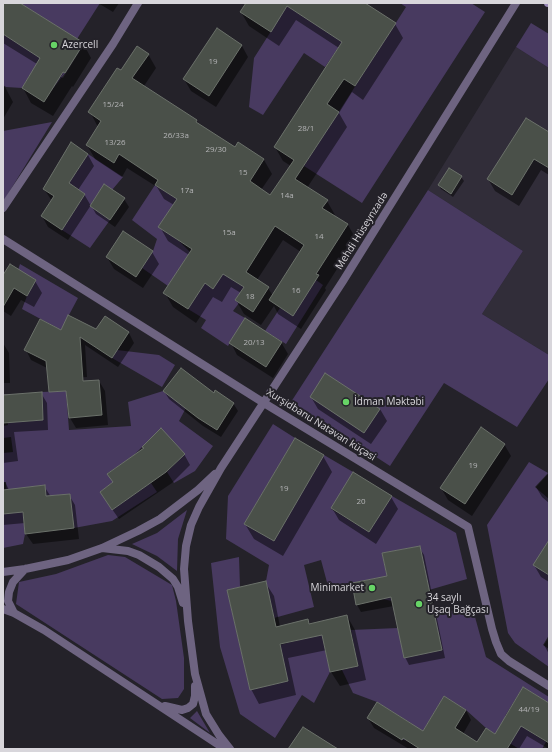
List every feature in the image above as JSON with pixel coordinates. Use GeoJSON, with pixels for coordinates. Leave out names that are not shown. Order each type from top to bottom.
{"type":"FeatureCollection","features":[{"type":"Feature","properties":{"kind":"street"},"geometry":{"type":"LineString","coordinates":[[3,208],[113,44],[138,3]]}},
{"type":"Feature","properties":{"kind":"street","name":"Mehdi Hüseynzadə"},"geometry":{"type":"LineString","coordinates":[[221,468],[347,274],[516,3]]}},
{"type":"Feature","properties":{"kind":"street","name":"Xurşidbanu Natəvan küçəsi"},"geometry":{"type":"LineString","coordinates":[[3,239],[468,528],[492,629],[501,654],[509,661],[549,686]]}},
{"type":"Feature","properties":{"kind":"street"},"geometry":{"type":"LineString","coordinates":[[3,572],[68,560],[102,548],[138,531],[160,519],[198,490],[221,468]]}},
{"type":"Feature","properties":{"kind":"street"},"geometry":{"type":"LineString","coordinates":[[154,702],[172,709],[182,710],[188,708],[192,704],[195,696],[195,674],[188,621],[184,569],[186,546],[191,525],[221,468]]}},
{"type":"Feature","properties":{"kind":"street"},"geometry":{"type":"LineString","coordinates":[[102,548],[128,551],[159,567],[173,579],[182,598],[188,621]]}},
{"type":"Feature","properties":{"kind":"street"},"geometry":{"type":"LineString","coordinates":[[14,613],[8,601],[9,592],[13,582],[25,569]]}},
{"type":"Feature","properties":{"kind":"street"},"geometry":{"type":"LineString","coordinates":[[3,609],[14,613],[44,630],[225,749]]}},
{"type":"Feature","properties":{"kind":"street"},"geometry":{"type":"LineString","coordinates":[[195,674],[206,714],[230,749]]}},
{"type":"Feature","properties":{"kind":"shaded area"},"geometry":{"type":"Polygon","coordinates":[[[20,3],[100,3],[77,39],[20,3]]]}},
{"type":"Feature","properties":{"kind":"shaded area"},"geometry":{"type":"Polygon","coordinates":[[[400,3],[471,3],[485,12],[362,203],[304,166],[406,7],[400,3]]]}},
{"type":"Feature","properties":{"kind":"shaded area"},"geometry":{"type":"Polygon","coordinates":[[[287,6],[342,42],[325,67],[304,53],[263,115],[249,107],[254,58],[287,6]]]}},
{"type":"Feature","properties":{"kind":"shaded area"},"geometry":{"type":"Polygon","coordinates":[[[531,23],[549,34],[549,68],[516,47],[531,23]]]}},
{"type":"Feature","properties":{"kind":"shaded area"},"geometry":{"type":"Polygon","coordinates":[[[3,34],[65,73],[52,90],[29,76],[22,88],[6,87],[3,85],[3,34]]]}},
{"type":"Feature","properties":{"kind":"shaded area"},"geometry":{"type":"Polygon","coordinates":[[[516,47],[549,68],[549,355],[482,314],[523,251],[428,190],[516,47]]]}},
{"type":"Feature","properties":{"kind":"shaded area"},"geometry":{"type":"Polygon","coordinates":[[[52,122],[3,202],[3,131],[52,122]]]}},
{"type":"Feature","properties":{"kind":"shaded area"},"geometry":{"type":"Polygon","coordinates":[[[88,154],[123,177],[112,190],[104,185],[90,206],[110,220],[90,248],[62,230],[85,194],[62,179],[68,167],[76,173],[88,154]]]}},
{"type":"Feature","properties":{"kind":"shaded area"},"geometry":{"type":"Polygon","coordinates":[[[155,185],[177,199],[159,227],[178,240],[190,252],[168,286],[142,268],[153,251],[157,239],[132,220],[155,185]]]}},
{"type":"Feature","properties":{"kind":"shaded area"},"geometry":{"type":"Polygon","coordinates":[[[428,190],[523,251],[482,314],[549,355],[549,379],[517,427],[444,383],[390,466],[291,402],[428,190]]]}},
{"type":"Feature","properties":{"kind":"shaded area"},"geometry":{"type":"Polygon","coordinates":[[[20,264],[78,298],[61,330],[22,309],[36,280],[18,270],[20,264]]]}},
{"type":"Feature","properties":{"kind":"shaded area"},"geometry":{"type":"Polygon","coordinates":[[[223,273],[244,287],[235,300],[239,303],[233,311],[245,318],[228,346],[201,328],[206,320],[188,309],[205,283],[213,289],[223,273]]]}},
{"type":"Feature","properties":{"kind":"shaded area"},"geometry":{"type":"Polygon","coordinates":[[[316,280],[323,285],[286,344],[265,331],[280,308],[293,315],[316,280]]]}},
{"type":"Feature","properties":{"kind":"shaded area"},"geometry":{"type":"Polygon","coordinates":[[[117,350],[159,355],[175,365],[162,387],[112,358],[117,350]]]}},
{"type":"Feature","properties":{"kind":"shaded area"},"geometry":{"type":"Polygon","coordinates":[[[66,391],[69,430],[131,426],[128,402],[163,391],[186,408],[179,421],[213,446],[195,471],[174,483],[167,472],[185,454],[160,429],[133,456],[108,473],[113,482],[100,492],[112,510],[151,483],[157,492],[112,521],[74,528],[70,494],[46,496],[45,485],[20,488],[25,534],[23,544],[3,548],[3,514],[8,513],[6,482],[3,482],[3,453],[13,452],[11,437],[3,438],[3,426],[8,425],[3,394],[19,394],[21,422],[43,420],[42,392],[66,391]]]}},
{"type":"Feature","properties":{"kind":"shaded area"},"geometry":{"type":"Polygon","coordinates":[[[273,424],[295,438],[244,524],[274,541],[324,455],[353,472],[331,509],[369,532],[392,496],[456,533],[467,579],[429,590],[420,546],[382,553],[392,601],[382,599],[377,578],[328,586],[321,560],[304,565],[314,607],[274,618],[266,581],[269,565],[226,539],[228,496],[273,424]]]}},
{"type":"Feature","properties":{"kind":"shaded area"},"geometry":{"type":"Polygon","coordinates":[[[529,462],[548,473],[535,487],[549,499],[549,635],[543,645],[549,649],[549,667],[515,643],[508,633],[487,525],[529,462]]]}},
{"type":"Feature","properties":{"kind":"shaded area"},"geometry":{"type":"Polygon","coordinates":[[[187,510],[178,539],[177,571],[157,556],[132,544],[157,533],[187,510]]]}},
{"type":"Feature","properties":{"kind":"shaded area"},"geometry":{"type":"Polygon","coordinates":[[[108,555],[125,557],[172,585],[176,601],[184,658],[184,689],[178,698],[162,699],[16,604],[19,582],[56,574],[108,555]]]}},
{"type":"Feature","properties":{"kind":"shaded area"},"geometry":{"type":"Polygon","coordinates":[[[239,557],[240,587],[227,590],[250,690],[288,681],[280,645],[322,634],[330,672],[314,703],[302,695],[275,738],[240,714],[220,647],[211,563],[239,557]]]}},
{"type":"Feature","properties":{"kind":"shaded area"},"geometry":{"type":"Polygon","coordinates":[[[472,606],[486,657],[549,697],[549,703],[523,687],[505,716],[546,742],[542,749],[519,749],[486,728],[466,710],[444,696],[417,741],[402,740],[412,724],[377,702],[353,693],[342,670],[358,666],[351,630],[398,628],[404,658],[434,615],[472,606]]]}},
{"type":"Feature","properties":{"kind":"shaded area"},"geometry":{"type":"Polygon","coordinates":[[[197,711],[210,733],[190,718],[197,711]]]}},
{"type":"Feature","properties":{"kind":"building"},"geometry":{"type":"Polygon","coordinates":[[[3,3],[20,3],[84,43],[44,102],[22,88],[40,58],[3,34],[3,3]]]}},
{"type":"Feature","properties":{"kind":"building"},"geometry":{"type":"Polygon","coordinates":[[[246,3],[365,3],[396,23],[355,86],[344,79],[327,104],[339,112],[295,179],[328,200],[322,208],[348,224],[316,274],[319,275],[293,316],[269,300],[304,245],[275,226],[246,272],[269,287],[253,312],[235,300],[244,287],[223,274],[213,289],[205,283],[188,309],[163,293],[192,249],[158,227],[177,199],[155,185],[158,180],[119,154],[114,163],[86,145],[101,121],[88,112],[117,68],[121,70],[137,46],[149,54],[132,78],[197,120],[196,122],[235,147],[238,142],[264,159],[250,181],[270,195],[294,160],[274,147],[342,42],[287,6],[271,32],[240,12],[246,3]]]}},
{"type":"Feature","properties":{"kind":"building"},"geometry":{"type":"Polygon","coordinates":[[[217,28],[242,45],[209,96],[183,79],[217,28]]]}},
{"type":"Feature","properties":{"kind":"building"},"geometry":{"type":"Polygon","coordinates":[[[526,118],[549,132],[549,168],[534,159],[512,195],[487,179],[526,118]]]}},
{"type":"Feature","properties":{"kind":"building"},"geometry":{"type":"Polygon","coordinates":[[[71,142],[88,154],[69,183],[85,194],[62,230],[41,216],[54,196],[43,189],[71,142]]]}},
{"type":"Feature","properties":{"kind":"building"},"geometry":{"type":"Polygon","coordinates":[[[449,168],[462,176],[451,194],[438,185],[449,168]]]}},
{"type":"Feature","properties":{"kind":"building"},"geometry":{"type":"Polygon","coordinates":[[[104,184],[125,198],[110,220],[90,206],[104,184]]]}},
{"type":"Feature","properties":{"kind":"building"},"geometry":{"type":"Polygon","coordinates":[[[123,231],[153,251],[136,277],[106,257],[123,231]]]}},
{"type":"Feature","properties":{"kind":"building"},"geometry":{"type":"Polygon","coordinates":[[[10,264],[36,280],[27,296],[14,288],[3,307],[3,275],[10,264]]]}},
{"type":"Feature","properties":{"kind":"building"},"geometry":{"type":"Polygon","coordinates":[[[68,315],[96,329],[105,316],[129,332],[112,358],[80,337],[83,381],[99,380],[102,415],[69,418],[66,391],[49,392],[46,361],[24,350],[40,319],[61,330],[68,315]]]}},
{"type":"Feature","properties":{"kind":"building"},"geometry":{"type":"Polygon","coordinates":[[[245,318],[282,342],[266,367],[229,343],[245,318]]]}},
{"type":"Feature","properties":{"kind":"building"},"geometry":{"type":"Polygon","coordinates":[[[181,368],[214,393],[215,390],[234,403],[217,430],[198,418],[163,391],[181,368]]]}},
{"type":"Feature","properties":{"kind":"building"},"geometry":{"type":"Polygon","coordinates":[[[325,373],[380,409],[364,433],[310,397],[325,373]]]}},
{"type":"Feature","properties":{"kind":"building"},"geometry":{"type":"Polygon","coordinates":[[[42,392],[43,420],[3,423],[3,395],[42,392]]]}},
{"type":"Feature","properties":{"kind":"building"},"geometry":{"type":"Polygon","coordinates":[[[481,427],[505,444],[465,504],[440,488],[481,427]]]}},
{"type":"Feature","properties":{"kind":"building"},"geometry":{"type":"Polygon","coordinates":[[[161,428],[185,454],[166,472],[112,510],[100,492],[113,482],[107,474],[144,448],[142,447],[161,428]]]}},
{"type":"Feature","properties":{"kind":"building"},"geometry":{"type":"Polygon","coordinates":[[[295,438],[324,455],[274,541],[244,524],[295,438]]]}},
{"type":"Feature","properties":{"kind":"building"},"geometry":{"type":"Polygon","coordinates":[[[353,472],[392,496],[369,532],[331,508],[353,472]]]}},
{"type":"Feature","properties":{"kind":"building"},"geometry":{"type":"Polygon","coordinates":[[[45,485],[46,496],[70,494],[74,528],[25,534],[23,512],[3,514],[3,490],[45,485]]]}},
{"type":"Feature","properties":{"kind":"building"},"geometry":{"type":"Polygon","coordinates":[[[549,540],[549,575],[533,565],[549,540]]]}},
{"type":"Feature","properties":{"kind":"building"},"geometry":{"type":"Polygon","coordinates":[[[420,546],[442,650],[404,658],[391,597],[356,605],[352,583],[387,576],[382,553],[420,546]]]}},
{"type":"Feature","properties":{"kind":"building"},"geometry":{"type":"Polygon","coordinates":[[[266,581],[276,627],[308,619],[309,624],[347,615],[358,666],[330,672],[322,635],[280,644],[288,681],[250,690],[227,590],[266,581]]]}},
{"type":"Feature","properties":{"kind":"building"},"geometry":{"type":"Polygon","coordinates":[[[523,687],[549,703],[549,743],[521,726],[507,749],[420,749],[403,738],[402,740],[367,718],[377,702],[423,731],[444,696],[466,710],[455,728],[477,742],[486,728],[495,734],[523,687]]]}},
{"type":"Feature","properties":{"kind":"building"},"geometry":{"type":"Polygon","coordinates":[[[303,727],[338,749],[288,749],[303,727]]]}},
{"type":"Feature","properties":{"kind":"place","name":"Azercell"},"geometry":{"type":"Point","coordinates":[54,45]}},
{"type":"Feature","properties":{"kind":"place","name":"İdman Məktəbi"},"geometry":{"type":"Point","coordinates":[346,402]}},
{"type":"Feature","properties":{"kind":"place","name":"Minimarket"},"geometry":{"type":"Point","coordinates":[372,588]}},
{"type":"Feature","properties":{"kind":"place","name":"34 saylı Uşaq Bağçası"},"geometry":{"type":"Point","coordinates":[419,604]}}]}
